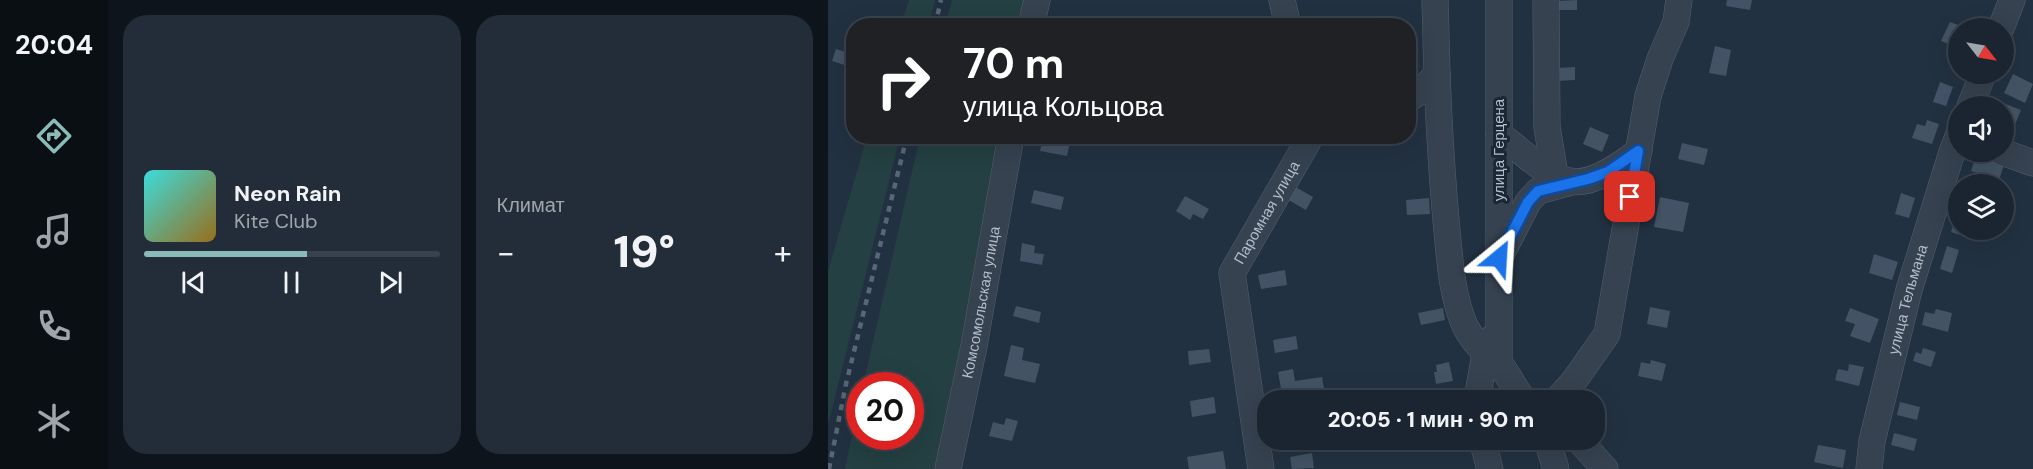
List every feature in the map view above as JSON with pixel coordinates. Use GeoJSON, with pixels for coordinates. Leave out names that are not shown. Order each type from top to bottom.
{"type":"FeatureCollection","features":[{"type":"Feature","properties":{"kind":"street"},"geometry":{"type":"LineString","coordinates":[[1033,18],[1037,0]]}},
{"type":"Feature","properties":{"kind":"street"},"geometry":{"type":"LineString","coordinates":[[1282,0],[1286,18]]}},
{"type":"Feature","properties":{"kind":"street"},"geometry":{"type":"LineString","coordinates":[[1435,0],[1441,169],[1453,285],[1466,327],[1516,390]]}},
{"type":"Feature","properties":{"kind":"street","name":"улица Герцена"},"geometry":{"type":"LineString","coordinates":[[1480,390],[1492,357],[1499,319],[1499,0]]}},
{"type":"Feature","properties":{"kind":"street"},"geometry":{"type":"LineString","coordinates":[[1546,0],[1547,127],[1564,178]]}},
{"type":"Feature","properties":{"kind":"street"},"geometry":{"type":"LineString","coordinates":[[1572,390],[1607,334],[1648,96],[1660,59],[1676,22],[1679,0]]}},
{"type":"Feature","properties":{"kind":"street"},"geometry":{"type":"LineString","coordinates":[[2005,18],[2012,0]]}},
{"type":"Feature","properties":{"kind":"street"},"geometry":{"type":"LineString","coordinates":[[1416,94],[1437,74]]}},
{"type":"Feature","properties":{"kind":"street"},"geometry":{"type":"LineString","coordinates":[[1499,134],[1564,178]]}},
{"type":"Feature","properties":{"kind":"street","name":"Комсомольская улица"},"geometry":{"type":"LineString","coordinates":[[948,469],[974,346],[1010,144]]}},
{"type":"Feature","properties":{"kind":"street","name":"Паромная улица"},"geometry":{"type":"LineString","coordinates":[[1261,469],[1232,273],[1306,144]]}},
{"type":"Feature","properties":{"kind":"street"},"geometry":{"type":"LineString","coordinates":[[1499,258],[1528,202],[1538,191],[1564,178],[1588,179],[1608,172],[1638,151]]}},
{"type":"Feature","properties":{"kind":"street"},"geometry":{"type":"LineString","coordinates":[[2014,156],[2033,163]]}},
{"type":"Feature","properties":{"kind":"street","name":"улица Тельмана"},"geometry":{"type":"LineString","coordinates":[[1869,469],[1872,441],[1909,290],[1949,162]]}},
{"type":"Feature","properties":{"kind":"street"},"geometry":{"type":"LineString","coordinates":[[1485,450],[1490,469]]}},
{"type":"Feature","properties":{"kind":"street"},"geometry":{"type":"LineString","coordinates":[[1550,450],[1556,469]]}},
{"type":"Feature","properties":{"kind":"street"},"geometry":{"type":"LineString","coordinates":[[1588,450],[1605,469]]}},
{"type":"Feature","properties":{"kind":"green space"},"geometry":{"type":"Polygon","coordinates":[[[909,0],[935,0],[931,18],[903,18],[909,0]]]}},
{"type":"Feature","properties":{"kind":"green space"},"geometry":{"type":"Polygon","coordinates":[[[952,0],[1030,0],[1026,18],[947,18],[952,0]]]}},
{"type":"Feature","properties":{"kind":"green space"},"geometry":{"type":"Polygon","coordinates":[[[865,144],[898,144],[828,425],[828,271],[865,144]]]}},
{"type":"Feature","properties":{"kind":"green space"},"geometry":{"type":"Polygon","coordinates":[[[918,144],[1003,144],[941,469],[845,469],[849,450],[924,450],[924,372],[866,372],[918,144]]]}},
{"type":"Feature","properties":{"kind":"building"},"geometry":{"type":"Polygon","coordinates":[[[1577,0],[1577,10],[1557,10],[1557,1],[1577,0]]]}},
{"type":"Feature","properties":{"kind":"building"},"geometry":{"type":"Polygon","coordinates":[[[1727,0],[1752,0],[1750,10],[1726,6],[1727,0]]]}},
{"type":"Feature","properties":{"kind":"building"},"geometry":{"type":"Polygon","coordinates":[[[1948,26],[1948,44],[1941,41],[1948,26]]]}},
{"type":"Feature","properties":{"kind":"building"},"geometry":{"type":"Polygon","coordinates":[[[1715,46],[1731,50],[1726,76],[1709,73],[1715,46]]]}},
{"type":"Feature","properties":{"kind":"building"},"geometry":{"type":"Polygon","coordinates":[[[836,49],[846,52],[846,65],[832,61],[836,49]]]}},
{"type":"Feature","properties":{"kind":"building"},"geometry":{"type":"Polygon","coordinates":[[[1575,67],[1575,80],[1557,81],[1557,68],[1575,67]]]}},
{"type":"Feature","properties":{"kind":"building"},"geometry":{"type":"Polygon","coordinates":[[[2014,74],[2033,84],[2025,103],[2004,93],[2008,84],[2014,84],[2014,74]]]}},
{"type":"Feature","properties":{"kind":"building"},"geometry":{"type":"Polygon","coordinates":[[[1940,82],[1953,87],[1946,106],[1933,102],[1940,82]]]}},
{"type":"Feature","properties":{"kind":"building"},"geometry":{"type":"Polygon","coordinates":[[[2014,107],[2021,110],[2014,127],[2014,107]]]}},
{"type":"Feature","properties":{"kind":"building"},"geometry":{"type":"Polygon","coordinates":[[[1927,120],[1939,124],[1932,144],[1912,138],[1917,124],[1925,126],[1927,120]]]}},
{"type":"Feature","properties":{"kind":"building"},"geometry":{"type":"Polygon","coordinates":[[[1590,127],[1609,135],[1602,152],[1583,144],[1590,127]]]}},
{"type":"Feature","properties":{"kind":"building"},"geometry":{"type":"Polygon","coordinates":[[[1682,143],[1708,149],[1704,165],[1678,159],[1682,143]]]}},
{"type":"Feature","properties":{"kind":"building"},"geometry":{"type":"Polygon","coordinates":[[[1042,144],[1070,144],[1067,156],[1040,151],[1042,144]]]}},
{"type":"Feature","properties":{"kind":"building"},"geometry":{"type":"Polygon","coordinates":[[[1974,162],[2005,162],[2001,174],[1980,174],[1971,171],[1974,162]]]}},
{"type":"Feature","properties":{"kind":"building"},"geometry":{"type":"Polygon","coordinates":[[[1292,185],[1313,197],[1306,210],[1285,198],[1292,185]]]}},
{"type":"Feature","properties":{"kind":"building"},"geometry":{"type":"Polygon","coordinates":[[[1034,190],[1064,197],[1061,210],[1031,203],[1034,190]]]}},
{"type":"Feature","properties":{"kind":"building"},"geometry":{"type":"Polygon","coordinates":[[[1901,193],[1915,198],[1909,218],[1895,214],[1901,193]]]}},
{"type":"Feature","properties":{"kind":"building"},"geometry":{"type":"Polygon","coordinates":[[[1185,196],[1209,209],[1203,219],[1193,214],[1190,220],[1176,211],[1185,196]]]}},
{"type":"Feature","properties":{"kind":"building"},"geometry":{"type":"Polygon","coordinates":[[[1660,197],[1689,203],[1683,232],[1654,227],[1660,197]]]}},
{"type":"Feature","properties":{"kind":"building"},"geometry":{"type":"Polygon","coordinates":[[[1429,198],[1430,214],[1407,215],[1406,200],[1429,198]]]}},
{"type":"Feature","properties":{"kind":"building"},"geometry":{"type":"Polygon","coordinates":[[[1022,243],[1035,246],[1034,253],[1044,254],[1042,265],[1020,261],[1022,243]]]}},
{"type":"Feature","properties":{"kind":"building"},"geometry":{"type":"Polygon","coordinates":[[[1947,246],[1959,250],[1952,273],[1940,269],[1947,246]]]}},
{"type":"Feature","properties":{"kind":"building"},"geometry":{"type":"Polygon","coordinates":[[[1874,254],[1898,262],[1892,280],[1869,273],[1874,254]]]}},
{"type":"Feature","properties":{"kind":"building"},"geometry":{"type":"Polygon","coordinates":[[[1285,270],[1287,285],[1261,289],[1258,275],[1285,270]]]}},
{"type":"Feature","properties":{"kind":"building"},"geometry":{"type":"Polygon","coordinates":[[[1016,306],[1041,312],[1039,323],[1013,316],[1016,306]]]}},
{"type":"Feature","properties":{"kind":"building"},"geometry":{"type":"Polygon","coordinates":[[[1650,307],[1670,311],[1667,328],[1647,324],[1650,307]]]}},
{"type":"Feature","properties":{"kind":"building"},"geometry":{"type":"Polygon","coordinates":[[[1443,308],[1445,320],[1421,325],[1418,313],[1443,308]]]}},
{"type":"Feature","properties":{"kind":"building"},"geometry":{"type":"Polygon","coordinates":[[[1850,308],[1879,319],[1870,343],[1850,336],[1855,324],[1845,321],[1850,308]]]}},
{"type":"Feature","properties":{"kind":"building"},"geometry":{"type":"Polygon","coordinates":[[[1936,309],[1952,313],[1948,332],[1922,325],[1925,312],[1934,314],[1936,309]]]}},
{"type":"Feature","properties":{"kind":"building"},"geometry":{"type":"Polygon","coordinates":[[[1296,336],[1298,349],[1275,353],[1273,340],[1296,336]]]}},
{"type":"Feature","properties":{"kind":"building"},"geometry":{"type":"Polygon","coordinates":[[[1011,345],[1024,348],[1022,360],[1040,364],[1035,383],[1004,376],[1011,345]]]}},
{"type":"Feature","properties":{"kind":"building"},"geometry":{"type":"Polygon","coordinates":[[[1923,348],[1936,352],[1931,367],[1913,361],[1916,352],[1921,354],[1923,348]]]}},
{"type":"Feature","properties":{"kind":"building"},"geometry":{"type":"Polygon","coordinates":[[[1209,349],[1211,362],[1189,365],[1188,351],[1209,349]]]}},
{"type":"Feature","properties":{"kind":"building"},"geometry":{"type":"Polygon","coordinates":[[[1651,360],[1666,364],[1662,381],[1638,376],[1641,362],[1650,364],[1651,360]]]}},
{"type":"Feature","properties":{"kind":"building"},"geometry":{"type":"Polygon","coordinates":[[[1449,362],[1453,381],[1436,384],[1434,372],[1437,372],[1436,365],[1449,362]]]}},
{"type":"Feature","properties":{"kind":"building"},"geometry":{"type":"Polygon","coordinates":[[[1849,364],[1864,367],[1859,386],[1835,380],[1838,369],[1848,371],[1849,364]]]}},
{"type":"Feature","properties":{"kind":"building"},"geometry":{"type":"Polygon","coordinates":[[[1293,369],[1295,381],[1322,377],[1324,390],[1281,390],[1278,372],[1293,369]]]}},
{"type":"Feature","properties":{"kind":"building"},"geometry":{"type":"Polygon","coordinates":[[[1214,397],[1216,413],[1192,417],[1190,401],[1214,397]]]}},
{"type":"Feature","properties":{"kind":"building"},"geometry":{"type":"Polygon","coordinates":[[[1900,402],[1920,407],[1917,420],[1897,415],[1900,402]]]}},
{"type":"Feature","properties":{"kind":"building"},"geometry":{"type":"Polygon","coordinates":[[[1006,418],[1018,421],[1012,441],[989,436],[993,422],[1004,425],[1006,418]]]}},
{"type":"Feature","properties":{"kind":"building"},"geometry":{"type":"Polygon","coordinates":[[[1894,433],[1917,439],[1914,451],[1891,445],[1894,433]]]}},
{"type":"Feature","properties":{"kind":"building"},"geometry":{"type":"Polygon","coordinates":[[[1818,445],[1846,450],[1843,468],[1814,462],[1818,445]]]}},
{"type":"Feature","properties":{"kind":"building"},"geometry":{"type":"Polygon","coordinates":[[[1223,451],[1226,469],[1189,469],[1187,457],[1223,451]]]}},
{"type":"Feature","properties":{"kind":"building"},"geometry":{"type":"Polygon","coordinates":[[[1312,453],[1314,468],[1292,469],[1290,457],[1312,453]]]}},
{"type":"Feature","properties":{"kind":"railway"},"geometry":{"type":"LineString","coordinates":[[937,18],[941,0]]}},
{"type":"Feature","properties":{"kind":"railway"},"geometry":{"type":"LineString","coordinates":[[829,469],[846,384],[905,144]]}},
{"type":"Feature","properties":{"kind":"route"},"geometry":{"type":"LineString","coordinates":[[1499,258],[1528,202],[1538,191],[1608,172],[1638,151],[1630,197]]}}]}
